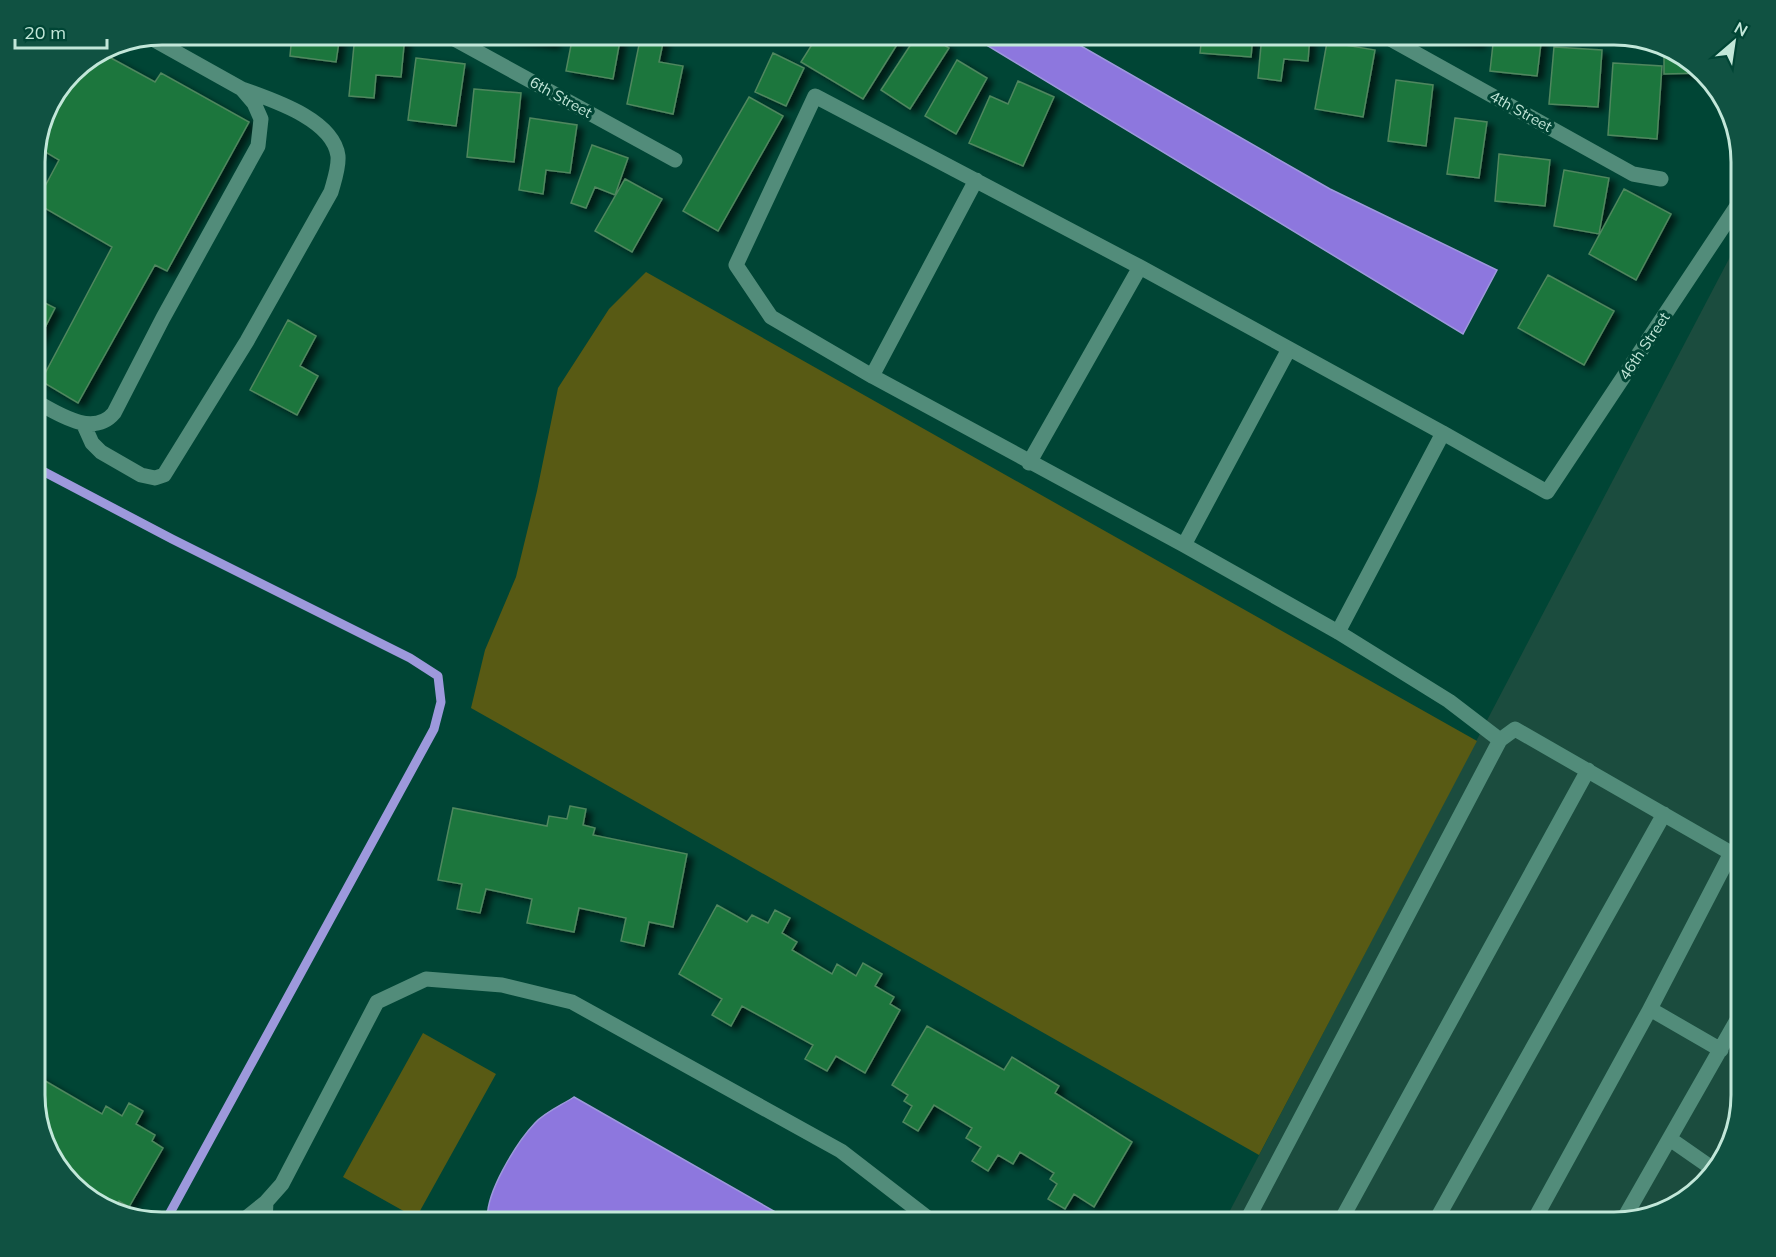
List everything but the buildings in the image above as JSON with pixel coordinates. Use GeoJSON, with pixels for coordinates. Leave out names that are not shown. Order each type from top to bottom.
{"type":"FeatureCollection","features":[{"type":"Feature","properties":{"kind":"street"},"geometry":{"type":"LineString","coordinates":[[82,423],[92,443],[101,452],[141,475],[155,478],[164,475],[247,341],[331,192],[337,171],[338,156],[334,143],[323,128],[293,110],[242,89],[163,45]]}},
{"type":"Feature","properties":{"kind":"street","name":"6th Street"},"geometry":{"type":"LineString","coordinates":[[467,45],[675,160]]}},
{"type":"Feature","properties":{"kind":"street","name":"4th Street"},"geometry":{"type":"LineString","coordinates":[[1403,45],[1633,174],[1661,179]]}},
{"type":"Feature","properties":{"kind":"street"},"geometry":{"type":"LineString","coordinates":[[45,406],[82,423],[98,424],[108,421],[114,413],[163,318],[258,146],[261,119],[254,103],[242,89]]}},
{"type":"Feature","properties":{"kind":"street"},"geometry":{"type":"LineString","coordinates":[[1338,632],[1443,433],[1140,267],[815,96],[736,265],[771,317],[872,376],[1184,545],[1338,632],[1449,700],[1500,740]]}},
{"type":"Feature","properties":{"kind":"street"},"geometry":{"type":"LineString","coordinates":[[872,376],[976,180]]}},
{"type":"Feature","properties":{"kind":"street","name":"46th Street"},"geometry":{"type":"LineString","coordinates":[[1443,433],[1547,492],[1731,216]]}},
{"type":"Feature","properties":{"kind":"street"},"geometry":{"type":"LineString","coordinates":[[1029,463],[1140,267]]}},
{"type":"Feature","properties":{"kind":"street"},"geometry":{"type":"LineString","coordinates":[[1184,545],[1289,349]]}},
{"type":"Feature","properties":{"kind":"street"},"geometry":{"type":"LineString","coordinates":[[1251,1212],[1500,740],[1515,729],[1731,853],[1650,1009],[1538,1212]]}},
{"type":"Feature","properties":{"kind":"street"},"geometry":{"type":"LineString","coordinates":[[1345,1212],[1588,770]]}},
{"type":"Feature","properties":{"kind":"street"},"geometry":{"type":"LineString","coordinates":[[1441,1212],[1664,814]]}},
{"type":"Feature","properties":{"kind":"street"},"geometry":{"type":"LineString","coordinates":[[254,1212],[282,1184],[377,1002],[426,979],[502,985],[572,1002],[841,1151],[920,1212]]}},
{"type":"Feature","properties":{"kind":"street"},"geometry":{"type":"LineString","coordinates":[[1650,1009],[1721,1050]]}},
{"type":"Feature","properties":{"kind":"street"},"geometry":{"type":"LineString","coordinates":[[1628,1211],[1731,1032]]}},
{"type":"Feature","properties":{"kind":"street"},"geometry":{"type":"LineString","coordinates":[[1670,1139],[1708,1165]]}},
{"type":"Feature","properties":{"kind":"street"},"geometry":{"type":"LineString","coordinates":[[266,1202],[266,1212]]}},
{"type":"Feature","properties":{"kind":"shaded area"},"geometry":{"type":"Polygon","coordinates":[[[986,45],[1079,45],[1330,189],[1497,270],[1463,334],[986,45]]]}},
{"type":"Feature","properties":{"kind":"shaded area"},"geometry":{"type":"Polygon","coordinates":[[[1731,255],[1731,1095],[1727,1126],[1719,1147],[1707,1166],[1685,1188],[1652,1206],[1622,1212],[1229,1212],[1731,255]]]}},
{"type":"Feature","properties":{"kind":"shaded area"},"geometry":{"type":"Polygon","coordinates":[[[646,272],[1477,741],[1259,1155],[471,708],[485,650],[516,577],[537,491],[558,388],[609,309],[646,272]]]}},
{"type":"Feature","properties":{"kind":"shaded area"},"geometry":{"type":"Polygon","coordinates":[[[423,1033],[496,1074],[419,1212],[405,1212],[343,1177],[423,1033]]]}},
{"type":"Feature","properties":{"kind":"shaded area"},"geometry":{"type":"Polygon","coordinates":[[[574,1097],[775,1212],[488,1212],[496,1184],[511,1156],[539,1119],[574,1097]]]}},
{"type":"Feature","properties":{"kind":"waterway"},"geometry":{"type":"LineString","coordinates":[[45,472],[172,539],[410,658],[438,676],[441,702],[434,729],[170,1212]]}}]}
